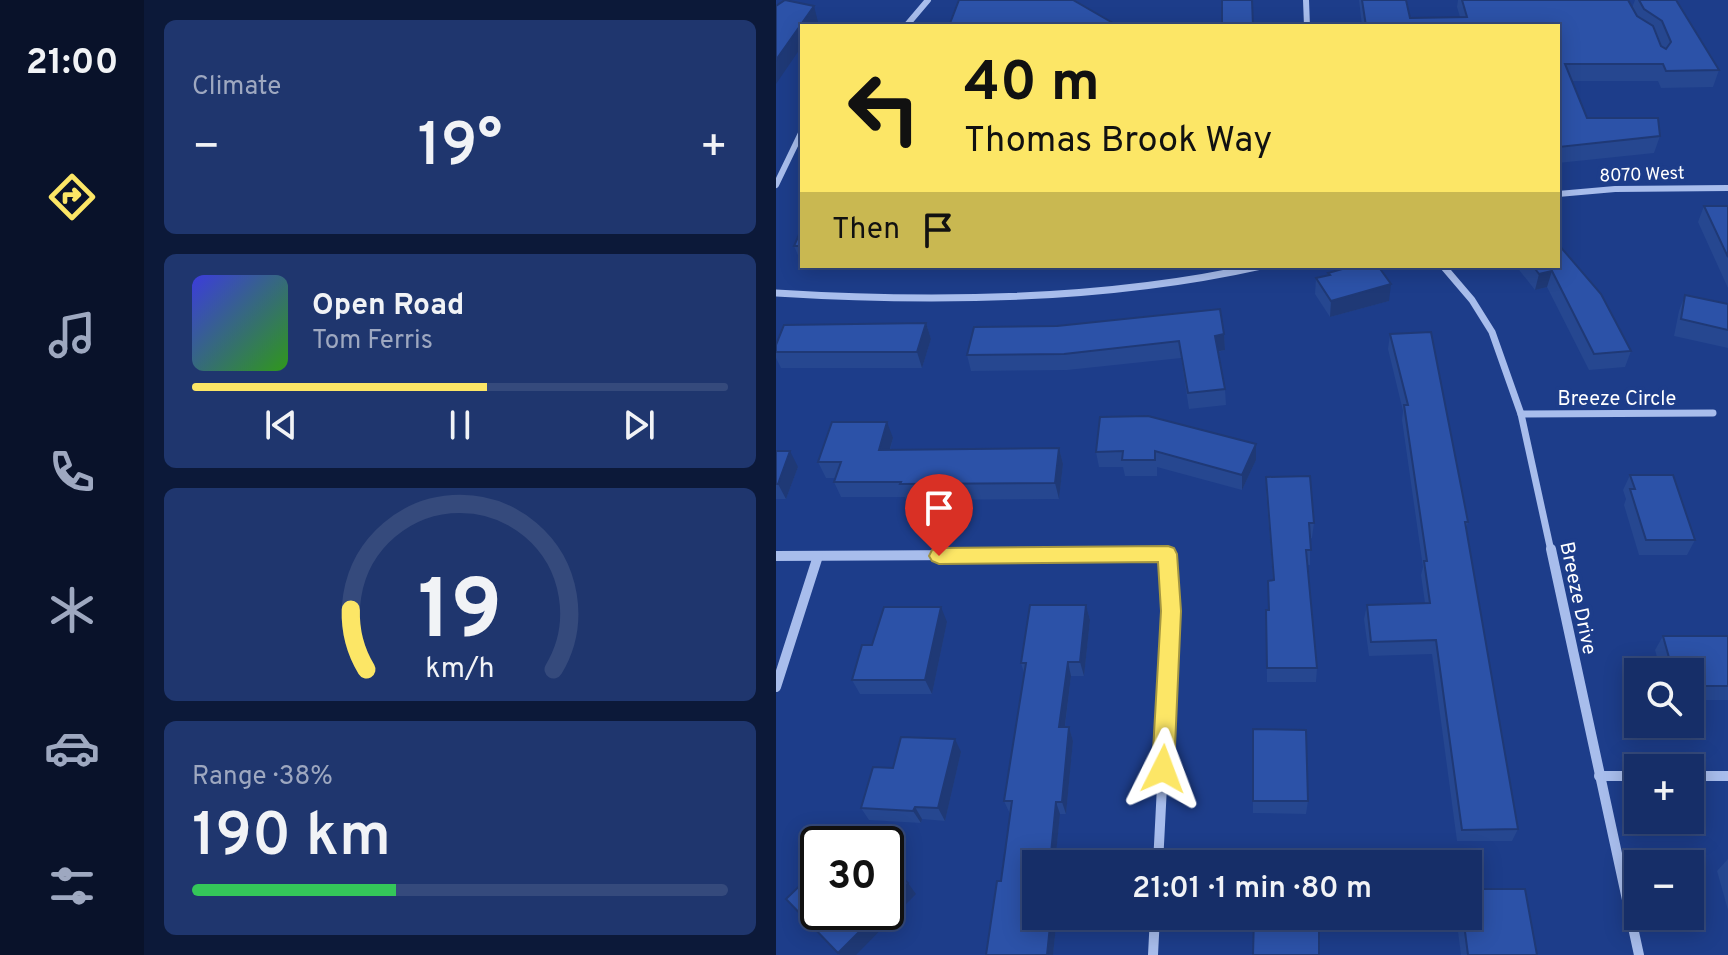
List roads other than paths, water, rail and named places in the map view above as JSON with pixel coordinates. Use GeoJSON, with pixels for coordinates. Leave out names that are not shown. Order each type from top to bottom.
{"type":"FeatureCollection","features":[{"type":"Feature","properties":{"kind":"street"},"geometry":{"type":"LineString","coordinates":[[908,24],[928,0]]}},
{"type":"Feature","properties":{"kind":"street"},"geometry":{"type":"LineString","coordinates":[[1306,0],[1307,24]]}},
{"type":"Feature","properties":{"kind":"street"},"geometry":{"type":"LineString","coordinates":[[776,185],[800,135]]}},
{"type":"Feature","properties":{"kind":"street","name":"8070 West"},"geometry":{"type":"LineString","coordinates":[[1560,194],[1615,189],[1728,188]]}},
{"type":"Feature","properties":{"kind":"street"},"geometry":{"type":"LineString","coordinates":[[776,293],[1044,295],[1122,291],[1214,278],[1253,268]]}},
{"type":"Feature","properties":{"kind":"street","name":"Breeze Drive"},"geometry":{"type":"LineString","coordinates":[[1445,268],[1472,300],[1492,332],[1521,414],[1639,955]]}},
{"type":"Feature","properties":{"kind":"street","name":"Breeze Circle"},"geometry":{"type":"LineString","coordinates":[[1521,414],[1713,413]]}},
{"type":"Feature","properties":{"kind":"street"},"geometry":{"type":"LineString","coordinates":[[776,556],[1168,554],[1171,611],[1159,850]]}},
{"type":"Feature","properties":{"kind":"street"},"geometry":{"type":"LineString","coordinates":[[776,687],[818,556]]}},
{"type":"Feature","properties":{"kind":"street"},"geometry":{"type":"LineString","coordinates":[[1599,776],[1624,776]]}},
{"type":"Feature","properties":{"kind":"street"},"geometry":{"type":"LineString","coordinates":[[1704,776],[1728,776]]}},
{"type":"Feature","properties":{"kind":"street"},"geometry":{"type":"LineString","coordinates":[[1153,955],[1154,930]]}}]}
